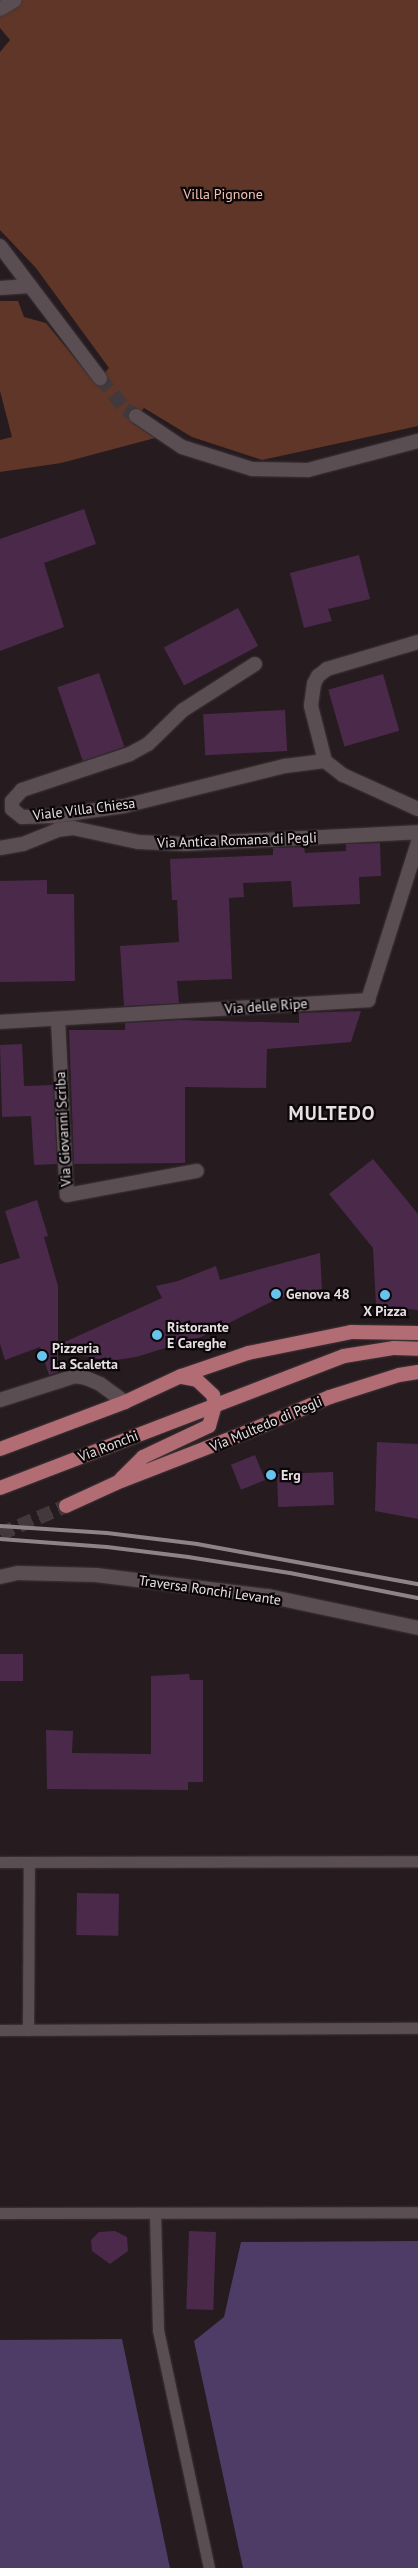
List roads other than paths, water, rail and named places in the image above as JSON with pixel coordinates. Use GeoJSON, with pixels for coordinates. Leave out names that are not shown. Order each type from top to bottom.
{"type":"FeatureCollection","features":[{"type":"Feature","properties":{"kind":"main road"},"geometry":{"type":"LineString","coordinates":[[0,1449],[125,1402],[181,1376],[248,1353],[351,1332],[418,1333]]}},
{"type":"Feature","properties":{"kind":"main road"},"geometry":{"type":"LineString","coordinates":[[181,1376],[198,1380],[213,1395],[215,1405],[344,1356],[394,1348],[418,1348]]}},
{"type":"Feature","properties":{"kind":"main road","name":"Via Multedo di Pegli"},"geometry":{"type":"LineString","coordinates":[[66,1506],[330,1396],[418,1372]]}},
{"type":"Feature","properties":{"kind":"main road","name":"Via Multedo di Pegli"},"geometry":{"type":"LineString","coordinates":[[116,1484],[143,1457],[209,1426],[215,1405]]}},
{"type":"Feature","properties":{"kind":"main road","name":"Via Ronchi"},"geometry":{"type":"LineString","coordinates":[[0,1488],[215,1405]]}},
{"type":"Feature","properties":{"kind":"street"},"geometry":{"type":"LineString","coordinates":[[0,9],[15,0]]}},
{"type":"Feature","properties":{"kind":"street"},"geometry":{"type":"LineString","coordinates":[[0,246],[100,378]]}},
{"type":"Feature","properties":{"kind":"street"},"geometry":{"type":"LineString","coordinates":[[0,288],[30,286]]}},
{"type":"Feature","properties":{"kind":"street"},"geometry":{"type":"LineString","coordinates":[[136,416],[182,447],[252,469],[308,470],[418,441]]}},
{"type":"Feature","properties":{"kind":"street"},"geometry":{"type":"LineString","coordinates":[[418,642],[327,669],[318,676],[312,694],[311,706],[325,761],[343,775],[418,809]]}},
{"type":"Feature","properties":{"kind":"street","name":"Viale Villa Chiesa"},"geometry":{"type":"LineString","coordinates":[[255,664],[183,710],[148,744],[130,754],[22,790],[12,801],[12,810],[22,817],[54,816],[124,806],[285,766],[325,761]]}},
{"type":"Feature","properties":{"kind":"street","name":"Via Antica Romana di Pegli"},"geometry":{"type":"LineString","coordinates":[[0,848],[23,844],[57,830],[73,828],[138,842],[185,844],[418,832]]}},
{"type":"Feature","properties":{"kind":"street","name":"Via delle Ripe"},"geometry":{"type":"LineString","coordinates":[[0,1022],[368,1000],[418,842]]}},
{"type":"Feature","properties":{"kind":"street","name":"Via Giovanni Scriba"},"geometry":{"type":"LineString","coordinates":[[58,1020],[67,1195],[197,1171]]}},
{"type":"Feature","properties":{"kind":"street"},"geometry":{"type":"LineString","coordinates":[[0,1400],[74,1376],[86,1378],[100,1384],[125,1402]]}},
{"type":"Feature","properties":{"kind":"street","name":"Traversa Ronchi Levante"},"geometry":{"type":"LineString","coordinates":[[0,1577],[18,1573],[96,1575],[134,1579],[268,1596],[418,1628]]}},
{"type":"Feature","properties":{"kind":"lane"},"geometry":{"type":"LineString","coordinates":[[0,1862],[418,1861]]}},
{"type":"Feature","properties":{"kind":"lane"},"geometry":{"type":"LineString","coordinates":[[28,2030],[29,1862]]}},
{"type":"Feature","properties":{"kind":"lane"},"geometry":{"type":"LineString","coordinates":[[0,2030],[418,2028]]}},
{"type":"Feature","properties":{"kind":"lane"},"geometry":{"type":"LineString","coordinates":[[0,2212],[155,2214],[418,2212]]}},
{"type":"Feature","properties":{"kind":"lane"},"geometry":{"type":"LineString","coordinates":[[155,2214],[158,2330],[209,2568]]}},
{"type":"Feature","properties":{"kind":"tunnel"},"geometry":{"type":"LineString","coordinates":[[100,378],[125,409],[136,416]]}},
{"type":"Feature","properties":{"kind":"tunnel"},"geometry":{"type":"LineString","coordinates":[[0,1534],[66,1506]]}},
{"type":"Feature","properties":{"kind":"railway"},"geometry":{"type":"LineString","coordinates":[[0,1526],[107,1533],[197,1544],[418,1584]]}},
{"type":"Feature","properties":{"kind":"railway"},"geometry":{"type":"LineString","coordinates":[[0,1539],[107,1547],[188,1557],[290,1573],[418,1598]]}},
{"type":"Feature","properties":{"kind":"place","name":"Genova 48"},"geometry":{"type":"Point","coordinates":[276,1294]}},
{"type":"Feature","properties":{"kind":"place","name":"X Pizza"},"geometry":{"type":"Point","coordinates":[385,1295]}},
{"type":"Feature","properties":{"kind":"place","name":"Ristorante E Careghe"},"geometry":{"type":"Point","coordinates":[157,1335]}},
{"type":"Feature","properties":{"kind":"place","name":"Pizzeria La Scaletta"},"geometry":{"type":"Point","coordinates":[42,1356]}},
{"type":"Feature","properties":{"kind":"place","name":"Erg"},"geometry":{"type":"Point","coordinates":[271,1475]}},
{"type":"Feature","properties":{"kind":"district","name":"MULTEDO"},"geometry":{"type":"Point","coordinates":[332,1114]}},
{"type":"Feature","properties":{"kind":"park label","name":"Villa Pignone"},"geometry":{"type":"Point","coordinates":[223,194]}}]}
